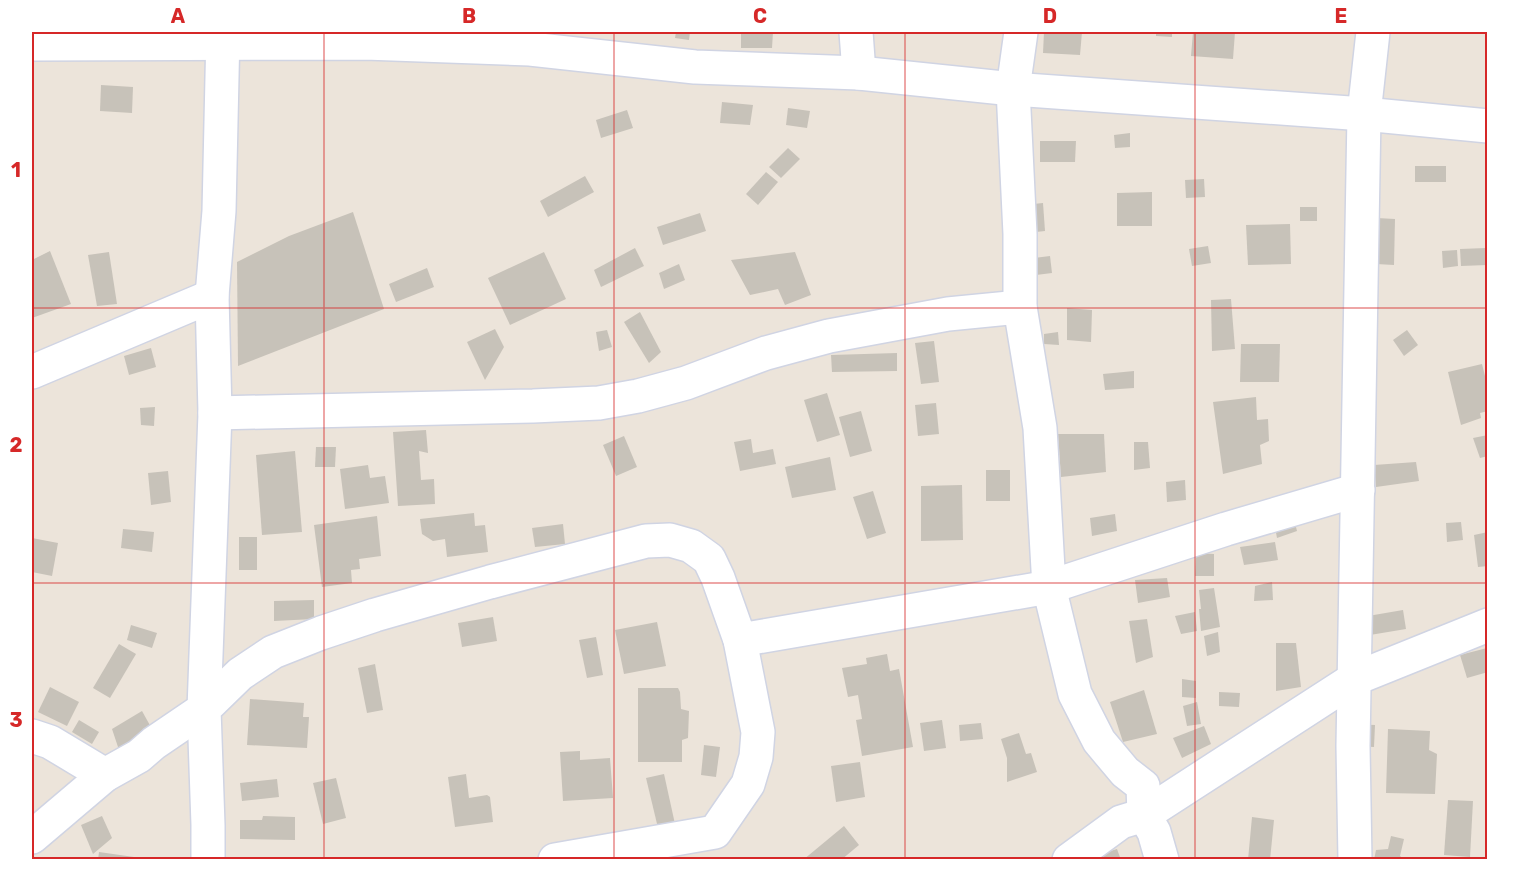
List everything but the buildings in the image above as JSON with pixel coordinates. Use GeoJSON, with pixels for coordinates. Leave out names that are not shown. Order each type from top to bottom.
{"type":"FeatureCollection","features":[{"type":"Feature","properties":{"kind":"street"},"geometry":{"type":"LineString","coordinates":[[856,32],[859,73]]}},
{"type":"Feature","properties":{"kind":"street"},"geometry":{"type":"LineString","coordinates":[[1021,32],[1013,88],[1020,234],[1020,307],[1040,428],[1048,587],[1076,694],[1100,741],[1125,772],[1143,786],[1144,815],[1154,832],[1162,860]]}},
{"type":"Feature","properties":{"kind":"street"},"geometry":{"type":"LineString","coordinates":[[1355,860],[1353,746],[1364,114],[1373,32]]}},
{"type":"Feature","properties":{"kind":"street"},"geometry":{"type":"LineString","coordinates":[[208,860],[204,708],[215,413],[212,296],[219,211],[223,38]]}},
{"type":"Feature","properties":{"kind":"street"},"geometry":{"type":"LineString","coordinates":[[32,44],[223,38],[530,49],[694,68],[859,73],[1013,88],[1364,114],[1488,126]]}},
{"type":"Feature","properties":{"kind":"street"},"geometry":{"type":"LineString","coordinates":[[32,372],[212,296]]}},
{"type":"Feature","properties":{"kind":"street"},"geometry":{"type":"LineString","coordinates":[[215,413],[599,403],[638,396],[677,385],[766,353],[829,336],[948,314],[1020,307]]}},
{"type":"Feature","properties":{"kind":"street"},"geometry":{"type":"LineString","coordinates":[[740,640],[1048,587],[1226,529],[1358,490]]}},
{"type":"Feature","properties":{"kind":"street"},"geometry":{"type":"LineString","coordinates":[[32,837],[105,775],[139,756],[204,708],[240,674],[273,652],[375,615],[645,540],[670,540],[691,546],[709,559],[740,640],[758,732],[756,757],[748,784],[715,832],[555,860]]}},
{"type":"Feature","properties":{"kind":"street"},"geometry":{"type":"LineString","coordinates":[[1069,860],[1121,822],[1144,815],[1354,679],[1488,625]]}},
{"type":"Feature","properties":{"kind":"street"},"geometry":{"type":"LineString","coordinates":[[32,736],[50,742],[105,775]]}}]}
